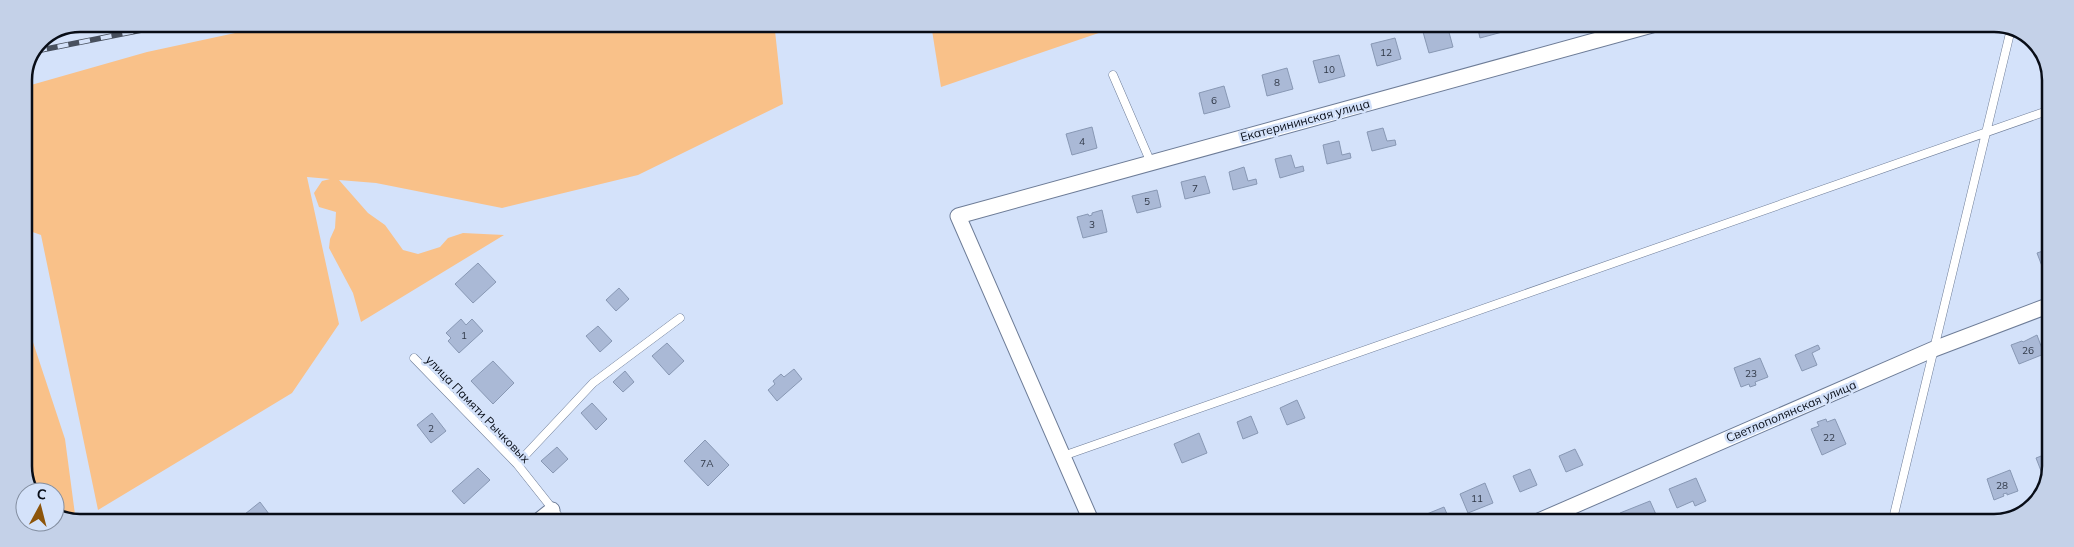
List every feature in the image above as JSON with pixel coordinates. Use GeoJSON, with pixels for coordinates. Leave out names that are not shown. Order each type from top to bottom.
{"type":"FeatureCollection","features":[{"type":"Feature","properties":{"kind":"street","name":"Екатерининская улица"},"geometry":{"type":"LineString","coordinates":[[1063,456],[958,216],[1627,32]]}},
{"type":"Feature","properties":{"kind":"street","name":"Светлополянская улица"},"geometry":{"type":"LineString","coordinates":[[1555,514],[1934,349],[2042,308]]}},
{"type":"Feature","properties":{"kind":"street"},"geometry":{"type":"LineString","coordinates":[[1063,456],[1088,514]]}},
{"type":"Feature","properties":{"kind":"street"},"geometry":{"type":"LineString","coordinates":[[547,514],[552,510]]}},
{"type":"Feature","properties":{"kind":"lane"},"geometry":{"type":"LineString","coordinates":[[1894,514],[2010,35]]}},
{"type":"Feature","properties":{"kind":"lane"},"geometry":{"type":"LineString","coordinates":[[1113,76],[1151,163]]}},
{"type":"Feature","properties":{"kind":"lane"},"geometry":{"type":"LineString","coordinates":[[1063,456],[2041,113]]}},
{"type":"Feature","properties":{"kind":"lane"},"geometry":{"type":"LineString","coordinates":[[517,464],[593,383],[680,318]]}},
{"type":"Feature","properties":{"kind":"lane","name":"улица Памяти Рычковых"},"geometry":{"type":"LineString","coordinates":[[414,358],[517,464],[556,514]]}},
{"type":"Feature","properties":{"kind":"shaded area"},"geometry":{"type":"Polygon","coordinates":[[[240,32],[775,32],[783,104],[638,175],[502,208],[376,183],[339,180],[368,213],[385,225],[403,250],[418,254],[440,247],[448,238],[463,233],[504,235],[361,322],[353,293],[329,248],[330,239],[335,228],[336,212],[319,207],[314,193],[322,181],[330,179],[307,177],[339,324],[292,393],[98,510],[41,235],[32,232],[32,85],[147,52],[240,32]]]}},
{"type":"Feature","properties":{"kind":"shaded area"},"geometry":{"type":"Polygon","coordinates":[[[932,32],[1102,32],[941,87],[932,32]]]}},
{"type":"Feature","properties":{"kind":"shaded area"},"geometry":{"type":"Polygon","coordinates":[[[33,341],[65,439],[75,514],[65,512],[65,482],[35,482],[33,476],[33,341]]]}},
{"type":"Feature","properties":{"kind":"building"},"geometry":{"type":"Polygon","coordinates":[[[1423,32],[1449,32],[1453,47],[1429,53],[1423,32]]]}},
{"type":"Feature","properties":{"kind":"building"},"geometry":{"type":"Polygon","coordinates":[[[1479,32],[1502,32],[1480,38],[1479,32]]]}},
{"type":"Feature","properties":{"kind":"building"},"geometry":{"type":"Polygon","coordinates":[[[1395,38],[1401,59],[1377,66],[1371,44],[1395,38]]]}},
{"type":"Feature","properties":{"kind":"building"},"geometry":{"type":"Polygon","coordinates":[[[1339,55],[1345,76],[1319,83],[1313,61],[1339,55]]]}},
{"type":"Feature","properties":{"kind":"building"},"geometry":{"type":"Polygon","coordinates":[[[1287,68],[1293,89],[1267,96],[1262,75],[1287,68]]]}},
{"type":"Feature","properties":{"kind":"building"},"geometry":{"type":"Polygon","coordinates":[[[1224,86],[1230,107],[1204,114],[1199,93],[1224,86]]]}},
{"type":"Feature","properties":{"kind":"building"},"geometry":{"type":"Polygon","coordinates":[[[1092,127],[1097,148],[1072,155],[1066,134],[1092,127]]]}},
{"type":"Feature","properties":{"kind":"building"},"geometry":{"type":"Polygon","coordinates":[[[1383,128],[1387,141],[1395,140],[1396,145],[1372,151],[1367,132],[1383,128]]]}},
{"type":"Feature","properties":{"kind":"building"},"geometry":{"type":"Polygon","coordinates":[[[1339,141],[1342,155],[1350,153],[1351,158],[1327,164],[1323,145],[1339,141]]]}},
{"type":"Feature","properties":{"kind":"building"},"geometry":{"type":"Polygon","coordinates":[[[1291,155],[1295,168],[1303,166],[1304,171],[1280,178],[1275,159],[1291,155]]]}},
{"type":"Feature","properties":{"kind":"building"},"geometry":{"type":"Polygon","coordinates":[[[1244,167],[1248,181],[1256,179],[1257,184],[1233,190],[1229,172],[1244,167]]]}},
{"type":"Feature","properties":{"kind":"building"},"geometry":{"type":"Polygon","coordinates":[[[1205,176],[1210,193],[1185,199],[1181,182],[1205,176]]]}},
{"type":"Feature","properties":{"kind":"building"},"geometry":{"type":"Polygon","coordinates":[[[1157,190],[1161,207],[1137,213],[1132,196],[1157,190]]]}},
{"type":"Feature","properties":{"kind":"building"},"geometry":{"type":"Polygon","coordinates":[[[1102,210],[1107,232],[1083,238],[1077,217],[1088,214],[1089,216],[1102,210]]]}},
{"type":"Feature","properties":{"kind":"building"},"geometry":{"type":"Polygon","coordinates":[[[2041,252],[2041,265],[2037,253],[2041,252]]]}},
{"type":"Feature","properties":{"kind":"building"},"geometry":{"type":"Polygon","coordinates":[[[478,263],[496,282],[473,303],[455,284],[478,263]]]}},
{"type":"Feature","properties":{"kind":"building"},"geometry":{"type":"Polygon","coordinates":[[[619,288],[629,299],[616,311],[606,300],[619,288]]]}},
{"type":"Feature","properties":{"kind":"building"},"geometry":{"type":"Polygon","coordinates":[[[461,319],[466,325],[472,319],[483,331],[459,353],[448,341],[451,338],[446,333],[461,319]]]}},
{"type":"Feature","properties":{"kind":"building"},"geometry":{"type":"Polygon","coordinates":[[[598,326],[612,341],[600,352],[586,336],[598,326]]]}},
{"type":"Feature","properties":{"kind":"building"},"geometry":{"type":"Polygon","coordinates":[[[2037,335],[2042,348],[2042,355],[2019,364],[2011,345],[2023,342],[2037,335]]]}},
{"type":"Feature","properties":{"kind":"building"},"geometry":{"type":"Polygon","coordinates":[[[667,343],[684,361],[669,375],[652,356],[667,343]]]}},
{"type":"Feature","properties":{"kind":"building"},"geometry":{"type":"Polygon","coordinates":[[[1818,345],[1820,349],[1812,353],[1817,365],[1802,371],[1795,355],[1818,345]]]}},
{"type":"Feature","properties":{"kind":"building"},"geometry":{"type":"Polygon","coordinates":[[[1760,358],[1768,377],[1755,382],[1756,385],[1750,387],[1749,384],[1741,387],[1734,368],[1760,358]]]}},
{"type":"Feature","properties":{"kind":"building"},"geometry":{"type":"Polygon","coordinates":[[[493,361],[514,383],[493,404],[471,381],[493,361]]]}},
{"type":"Feature","properties":{"kind":"building"},"geometry":{"type":"Polygon","coordinates":[[[794,369],[802,379],[777,401],[768,390],[775,384],[773,381],[781,374],[784,377],[794,369]]]}},
{"type":"Feature","properties":{"kind":"building"},"geometry":{"type":"Polygon","coordinates":[[[625,371],[634,382],[623,392],[613,382],[625,371]]]}},
{"type":"Feature","properties":{"kind":"building"},"geometry":{"type":"Polygon","coordinates":[[[1297,400],[1305,418],[1287,425],[1280,408],[1297,400]]]}},
{"type":"Feature","properties":{"kind":"building"},"geometry":{"type":"Polygon","coordinates":[[[592,403],[607,419],[596,430],[581,413],[592,403]]]}},
{"type":"Feature","properties":{"kind":"building"},"geometry":{"type":"Polygon","coordinates":[[[432,413],[446,431],[431,443],[417,425],[432,413]]]}},
{"type":"Feature","properties":{"kind":"building"},"geometry":{"type":"Polygon","coordinates":[[[1251,416],[1258,433],[1243,439],[1237,422],[1251,416]]]}},
{"type":"Feature","properties":{"kind":"building"},"geometry":{"type":"Polygon","coordinates":[[[1826,419],[1827,422],[1835,419],[1846,444],[1822,455],[1811,429],[1819,426],[1817,422],[1826,419]]]}},
{"type":"Feature","properties":{"kind":"building"},"geometry":{"type":"Polygon","coordinates":[[[1199,433],[1207,453],[1182,463],[1174,444],[1199,433]]]}},
{"type":"Feature","properties":{"kind":"building"},"geometry":{"type":"Polygon","coordinates":[[[705,440],[729,465],[708,486],[684,461],[705,440]]]}},
{"type":"Feature","properties":{"kind":"building"},"geometry":{"type":"Polygon","coordinates":[[[557,447],[568,459],[553,473],[541,461],[557,447]]]}},
{"type":"Feature","properties":{"kind":"building"},"geometry":{"type":"Polygon","coordinates":[[[1575,449],[1583,465],[1566,472],[1559,456],[1575,449]]]}},
{"type":"Feature","properties":{"kind":"building"},"geometry":{"type":"Polygon","coordinates":[[[2042,456],[2041,472],[2036,458],[2042,456]]]}},
{"type":"Feature","properties":{"kind":"building"},"geometry":{"type":"Polygon","coordinates":[[[478,468],[490,480],[464,504],[452,491],[478,468]]]}},
{"type":"Feature","properties":{"kind":"building"},"geometry":{"type":"Polygon","coordinates":[[[1530,469],[1537,485],[1520,492],[1513,476],[1530,469]]]}},
{"type":"Feature","properties":{"kind":"building"},"geometry":{"type":"Polygon","coordinates":[[[2010,470],[2018,491],[2007,495],[2007,493],[2003,494],[2004,496],[1994,500],[1987,479],[2010,470]]]}},
{"type":"Feature","properties":{"kind":"building"},"geometry":{"type":"Polygon","coordinates":[[[1696,478],[1706,501],[1695,506],[1693,501],[1677,508],[1669,489],[1696,478]]]}},
{"type":"Feature","properties":{"kind":"building"},"geometry":{"type":"Polygon","coordinates":[[[1485,483],[1493,503],[1468,513],[1460,494],[1485,483]]]}},
{"type":"Feature","properties":{"kind":"building"},"geometry":{"type":"Polygon","coordinates":[[[1650,501],[1656,514],[1620,514],[1650,501]]]}},
{"type":"Feature","properties":{"kind":"building"},"geometry":{"type":"Polygon","coordinates":[[[260,502],[269,514],[245,514],[260,502]]]}},
{"type":"Feature","properties":{"kind":"building"},"geometry":{"type":"Polygon","coordinates":[[[1444,507],[1447,514],[1427,514],[1444,507]]]}},
{"type":"Feature","properties":{"kind":"railway"},"geometry":{"type":"LineString","coordinates":[[45,49],[132,32]]}}]}
